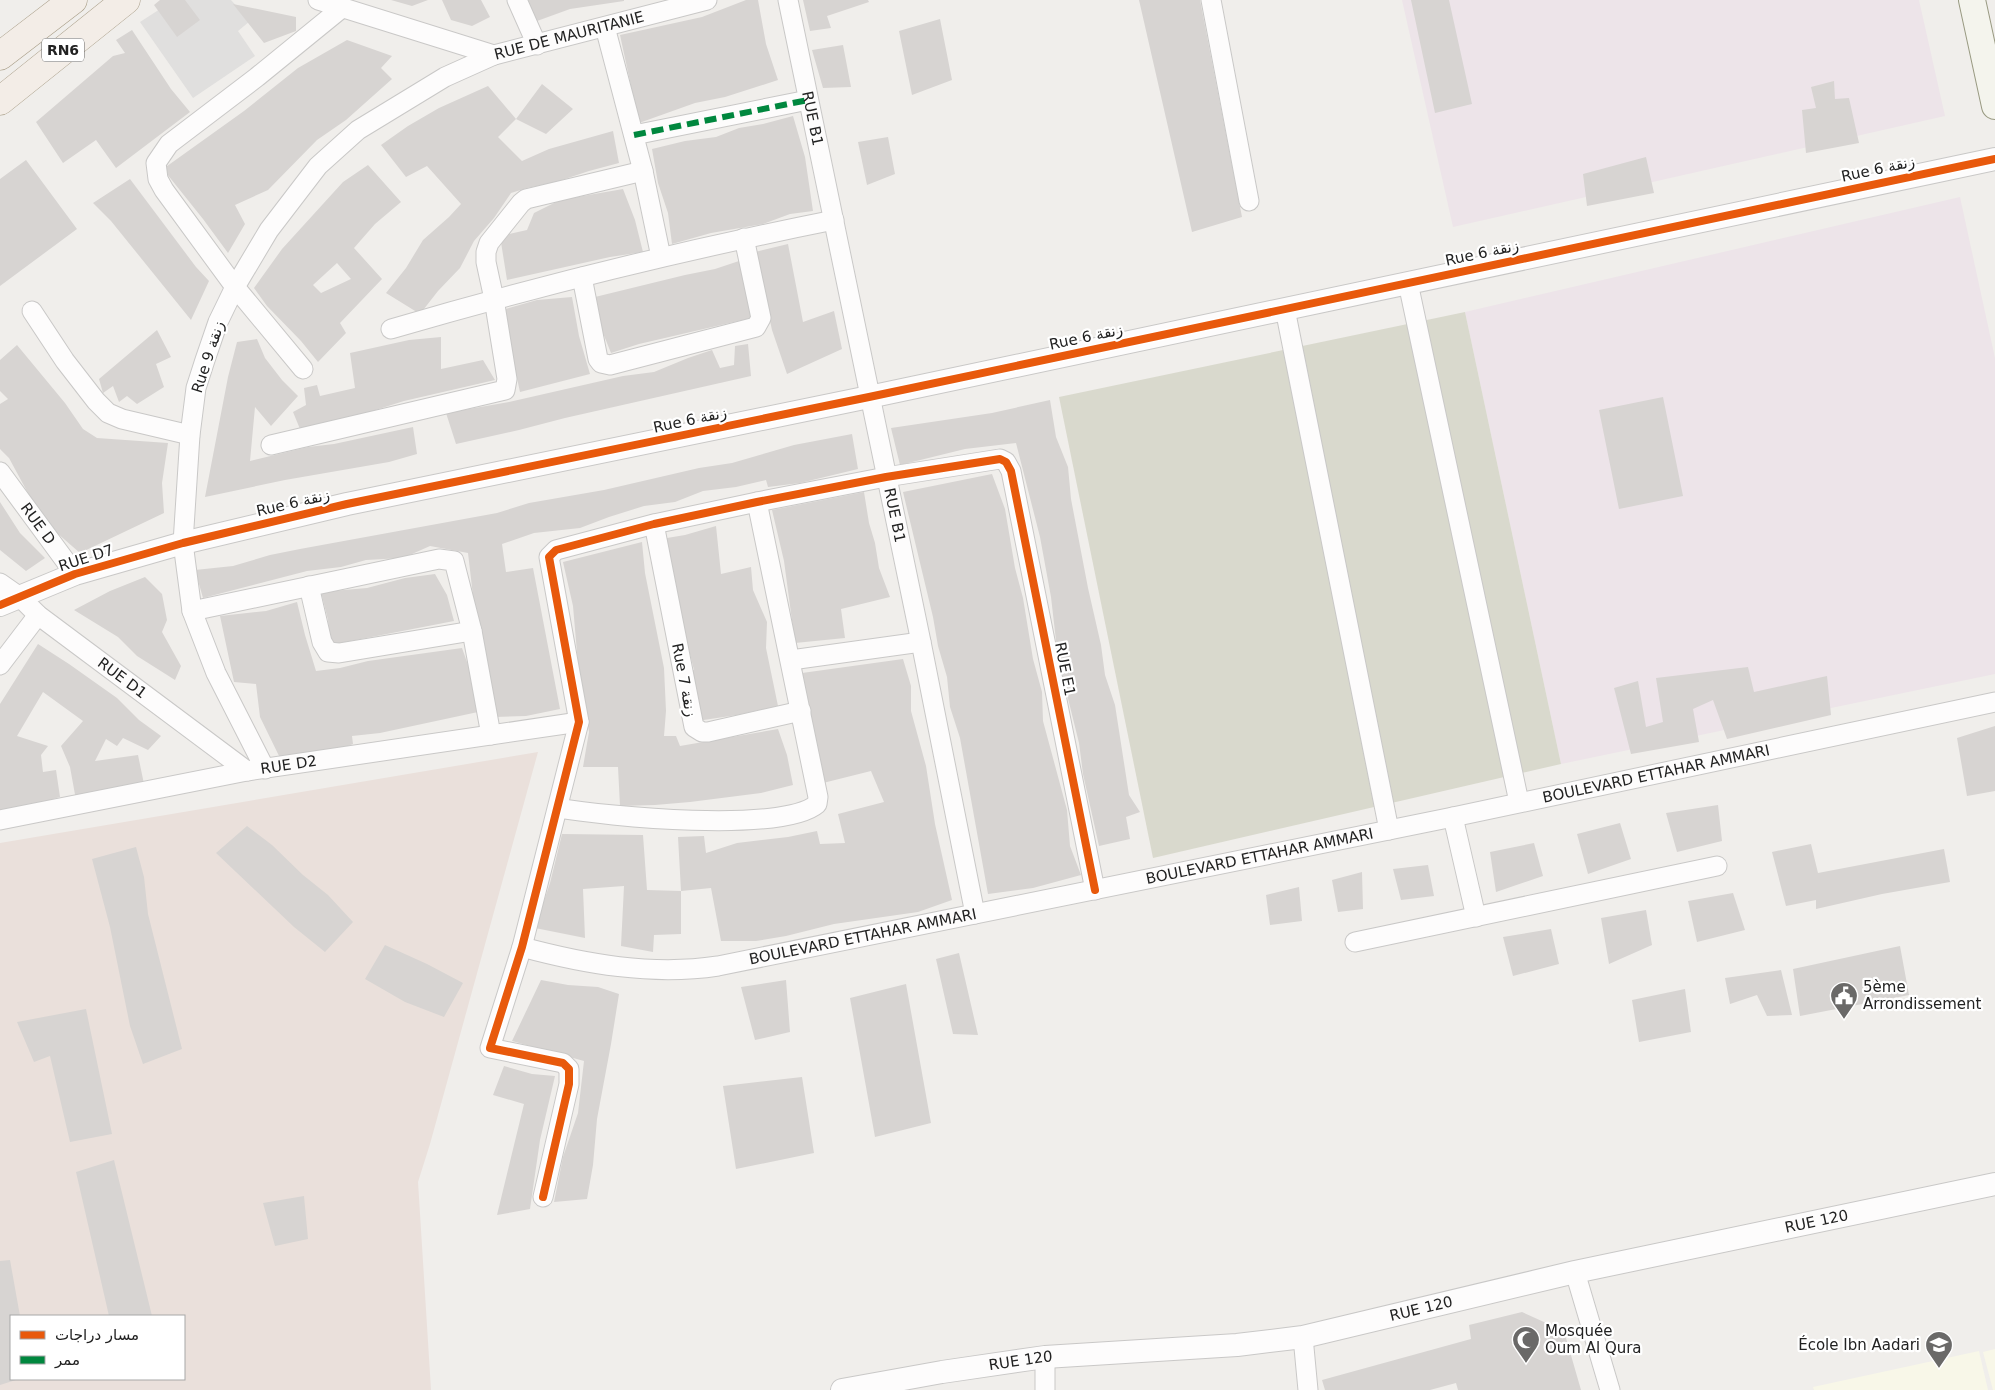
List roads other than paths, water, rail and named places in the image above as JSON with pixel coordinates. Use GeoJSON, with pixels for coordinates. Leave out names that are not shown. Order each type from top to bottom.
{"type":"FeatureCollection","features":[{"type":"Feature","properties":{"kind":"main road","name":"RN6"},"geometry":{"type":"LineString","coordinates":[[0,56],[72,0]]}},
{"type":"Feature","properties":{"kind":"main road","name":"RN6"},"geometry":{"type":"LineString","coordinates":[[0,101],[126,0]]}},
{"type":"Feature","properties":{"kind":"main road"},"geometry":{"type":"LineString","coordinates":[[1972,0],[1995,106]]}},
{"type":"Feature","properties":{"kind":"street","name":"RUE DE MAURITANIE"},"geometry":{"type":"LineString","coordinates":[[318,0],[494,55],[707,0]]}},
{"type":"Feature","properties":{"kind":"street"},"geometry":{"type":"LineString","coordinates":[[517,0],[537,45]]}},
{"type":"Feature","properties":{"kind":"street","name":"RUE B1"},"geometry":{"type":"LineString","coordinates":[[788,0],[921,642],[975,914]]}},
{"type":"Feature","properties":{"kind":"street"},"geometry":{"type":"LineString","coordinates":[[1211,0],[1249,200]]}},
{"type":"Feature","properties":{"kind":"street"},"geometry":{"type":"LineString","coordinates":[[303,369],[235,287],[164,190],[158,179],[156,163],[169,144],[257,77],[343,7]]}},
{"type":"Feature","properties":{"kind":"street"},"geometry":{"type":"LineString","coordinates":[[605,27],[643,171],[660,257]]}},
{"type":"Feature","properties":{"kind":"street","name":"Rue 9 زنقة"},"geometry":{"type":"LineString","coordinates":[[256,770],[192,611],[183,543],[190,435],[196,388],[205,360],[218,322],[235,287],[269,230],[318,166],[358,130],[445,77],[494,55]]}},
{"type":"Feature","properties":{"kind":"street"},"geometry":{"type":"LineString","coordinates":[[634,135],[808,100]]}},
{"type":"Feature","properties":{"kind":"street","name":"Rue 6 زنقة"},"geometry":{"type":"LineString","coordinates":[[183,543],[347,504],[869,397],[1995,159]]}},
{"type":"Feature","properties":{"kind":"street"},"geometry":{"type":"LineString","coordinates":[[271,445],[505,390],[507,379],[486,262],[486,252],[489,243],[521,203],[532,197],[643,171]]}},
{"type":"Feature","properties":{"kind":"street"},"geometry":{"type":"LineString","coordinates":[[391,329],[494,299],[660,257],[834,220]]}},
{"type":"Feature","properties":{"kind":"street"},"geometry":{"type":"LineString","coordinates":[[582,277],[598,359],[602,363],[610,365],[756,327],[761,322],[761,316],[744,238]]}},
{"type":"Feature","properties":{"kind":"street"},"geometry":{"type":"LineString","coordinates":[[1408,283],[1520,802]]}},
{"type":"Feature","properties":{"kind":"street"},"geometry":{"type":"LineString","coordinates":[[1284,309],[1389,830]]}},
{"type":"Feature","properties":{"kind":"street"},"geometry":{"type":"LineString","coordinates":[[32,311],[65,361],[96,401],[108,413],[122,419],[190,435]]}},
{"type":"Feature","properties":{"kind":"street","name":"RUE E1"},"geometry":{"type":"LineString","coordinates":[[886,477],[1000,459],[1006,462],[1011,471],[1095,890]]}},
{"type":"Feature","properties":{"kind":"street","name":"RUE D"},"geometry":{"type":"LineString","coordinates":[[0,472],[75,574]]}},
{"type":"Feature","properties":{"kind":"street"},"geometry":{"type":"LineString","coordinates":[[543,1197],[569,1084],[569,1069],[563,1063],[490,1048],[522,947],[579,722],[549,558],[550,554],[561,548],[654,524],[886,477]]}},
{"type":"Feature","properties":{"kind":"street"},"geometry":{"type":"LineString","coordinates":[[558,808],[585,813],[649,819],[704,820],[774,817],[808,809],[817,804],[818,797],[791,660],[757,502]]}},
{"type":"Feature","properties":{"kind":"street","name":"Rue 7 زنقة"},"geometry":{"type":"LineString","coordinates":[[654,524],[694,726],[702,732],[708,732],[801,711]]}},
{"type":"Feature","properties":{"kind":"street","name":"RUE D7"},"geometry":{"type":"LineString","coordinates":[[10,601],[75,574],[183,543]]}},
{"type":"Feature","properties":{"kind":"street"},"geometry":{"type":"LineString","coordinates":[[192,611],[439,559],[450,560],[456,565],[472,631],[491,735]]}},
{"type":"Feature","properties":{"kind":"street","name":"RUE D1"},"geometry":{"type":"LineString","coordinates":[[0,583],[10,601],[38,615],[256,770]]}},
{"type":"Feature","properties":{"kind":"street"},"geometry":{"type":"LineString","coordinates":[[309,586],[322,642],[328,652],[339,653],[472,631]]}},
{"type":"Feature","properties":{"kind":"street"},"geometry":{"type":"LineString","coordinates":[[0,665],[38,615]]}},
{"type":"Feature","properties":{"kind":"street"},"geometry":{"type":"LineString","coordinates":[[791,660],[921,642]]}},
{"type":"Feature","properties":{"kind":"street","name":"BOULEVARD ETTAHAR AMMARI"},"geometry":{"type":"LineString","coordinates":[[522,947],[553,955],[634,968],[697,969],[827,945],[1453,817],[1995,702]]}},
{"type":"Feature","properties":{"kind":"street","name":"RUE D2"},"geometry":{"type":"LineString","coordinates":[[0,820],[256,770],[579,722]]}},
{"type":"Feature","properties":{"kind":"street"},"geometry":{"type":"LineString","coordinates":[[1453,817],[1476,917]]}},
{"type":"Feature","properties":{"kind":"street"},"geometry":{"type":"LineString","coordinates":[[1355,942],[1718,866]]}},
{"type":"Feature","properties":{"kind":"street","name":"RUE 120"},"geometry":{"type":"LineString","coordinates":[[842,1390],[942,1372],[1046,1357],[1237,1345],[1303,1337],[1575,1272],[1995,1184]]}},
{"type":"Feature","properties":{"kind":"street"},"geometry":{"type":"LineString","coordinates":[[1575,1272],[1610,1390]]}},
{"type":"Feature","properties":{"kind":"street"},"geometry":{"type":"LineString","coordinates":[[1303,1337],[1308,1390]]}},
{"type":"Feature","properties":{"kind":"street"},"geometry":{"type":"LineString","coordinates":[[1044,1390],[1046,1357]]}},
{"type":"Feature","properties":{"kind":"place","name":"5ème Arrondissement"},"geometry":{"type":"Point","coordinates":[1844,1020]}},
{"type":"Feature","properties":{"kind":"place","name":"Mosquée Oum Al Qura"},"geometry":{"type":"Point","coordinates":[1526,1364]}},
{"type":"Feature","properties":{"kind":"place","name":"École Ibn Aadari"},"geometry":{"type":"Point","coordinates":[1939,1369]}}]}
